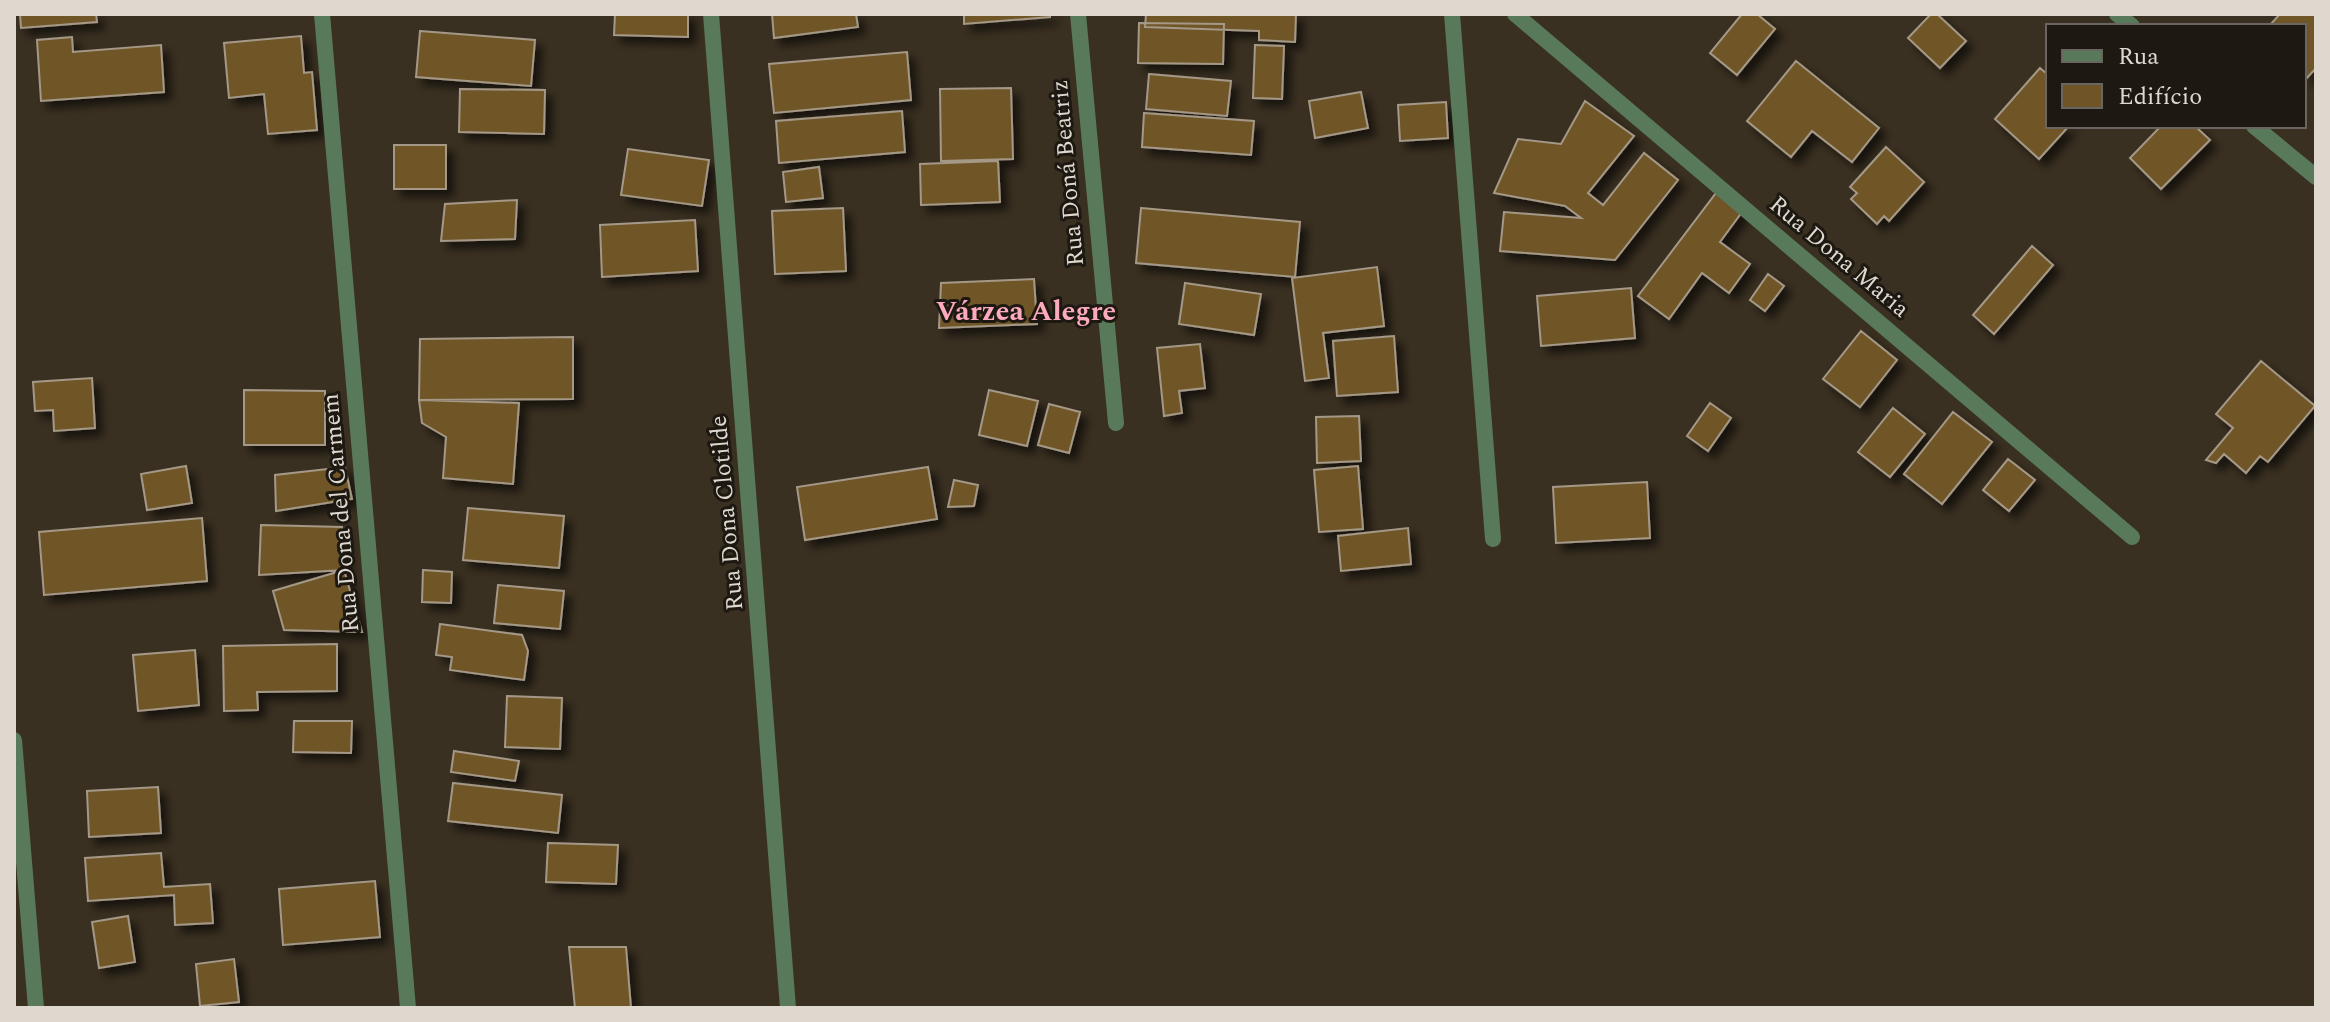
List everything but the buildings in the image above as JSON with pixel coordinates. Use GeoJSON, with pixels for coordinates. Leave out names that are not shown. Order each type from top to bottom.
{"type":"FeatureCollection","features":[{"type":"Feature","properties":{"kind":"street","name":"Rua Dona del Carmem"},"geometry":{"type":"LineString","coordinates":[[322,14],[408,1008]]}},
{"type":"Feature","properties":{"kind":"street","name":"Rua Dona Clotilde"},"geometry":{"type":"LineString","coordinates":[[711,14],[788,1008]]}},
{"type":"Feature","properties":{"kind":"street","name":"Rua Doná Beatriz"},"geometry":{"type":"LineString","coordinates":[[1078,14],[1116,423]]}},
{"type":"Feature","properties":{"kind":"street"},"geometry":{"type":"LineString","coordinates":[[1452,14],[1493,539]]}},
{"type":"Feature","properties":{"kind":"street","name":"Rua Dona Maria"},"geometry":{"type":"LineString","coordinates":[[1515,14],[2132,537]]}},
{"type":"Feature","properties":{"kind":"street"},"geometry":{"type":"LineString","coordinates":[[2256,128],[2316,177]]}},
{"type":"Feature","properties":{"kind":"street"},"geometry":{"type":"LineString","coordinates":[[14,740],[36,1008]]}},
{"type":"Feature","properties":{"kind":"district","name":"Várzea Alegre"},"geometry":{"type":"Point","coordinates":[1026,311]}}]}
